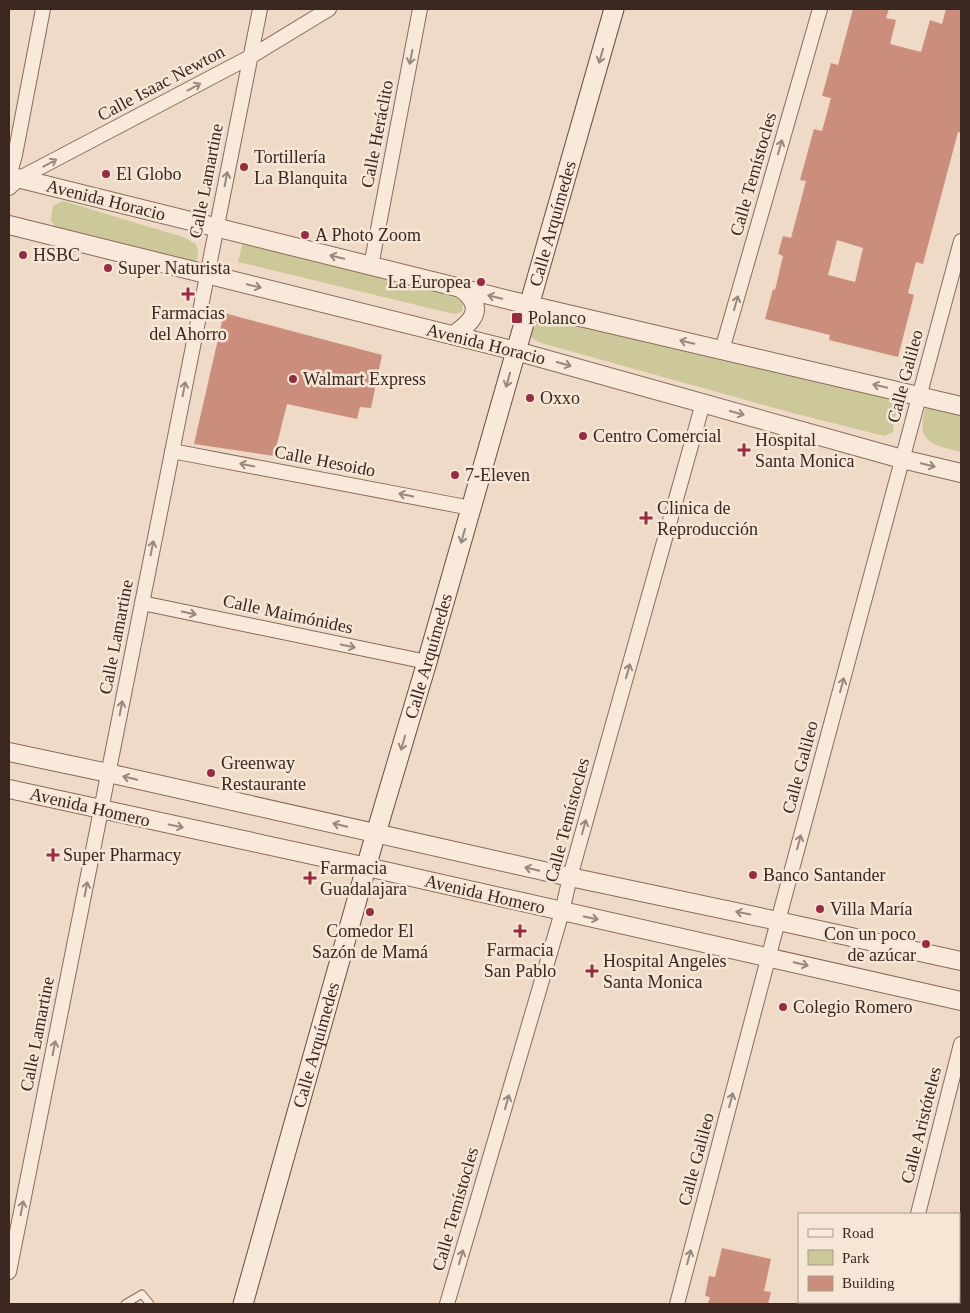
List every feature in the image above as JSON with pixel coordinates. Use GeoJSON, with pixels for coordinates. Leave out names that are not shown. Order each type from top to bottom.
{"type":"FeatureCollection","features":[{"type":"Feature","properties":{"kind":"main road","name":"Calle Arquímedes"},"geometry":{"type":"LineString","coordinates":[[243,1304],[614,9]]}},
{"type":"Feature","properties":{"kind":"street"},"geometry":{"type":"LineString","coordinates":[[11,179],[43,9]]}},
{"type":"Feature","properties":{"kind":"street","name":"Calle Lamartine"},"geometry":{"type":"LineString","coordinates":[[9,1272],[260,9]]}},
{"type":"Feature","properties":{"kind":"street","name":"Calle Isaac Newton"},"geometry":{"type":"LineString","coordinates":[[11,179],[250,57],[329,9]]}},
{"type":"Feature","properties":{"kind":"street","name":"Calle Heráclito"},"geometry":{"type":"LineString","coordinates":[[371,266],[420,9]]}},
{"type":"Feature","properties":{"kind":"street","name":"Calle Temístocles"},"geometry":{"type":"LineString","coordinates":[[722,350],[820,9]]}},
{"type":"Feature","properties":{"kind":"street","name":"Avenida Horacio"},"geometry":{"type":"LineString","coordinates":[[11,179],[217,227],[529,305],[961,406]]}},
{"type":"Feature","properties":{"kind":"street","name":"Avenida Horacio"},"geometry":{"type":"LineString","coordinates":[[9,226],[516,351],[902,459],[961,473]]}},
{"type":"Feature","properties":{"kind":"street","name":"Calle Galileo"},"geometry":{"type":"LineString","coordinates":[[677,1304],[961,241]]}},
{"type":"Feature","properties":{"kind":"street"},"geometry":{"type":"LineString","coordinates":[[454,336],[472,318],[475,311],[469,293],[459,288]]}},
{"type":"Feature","properties":{"kind":"street","name":"Calle Temístocles"},"geometry":{"type":"LineString","coordinates":[[447,1304],[562,912],[570,877],[703,403]]}},
{"type":"Feature","properties":{"kind":"street","name":"Calle Hesoido"},"geometry":{"type":"LineString","coordinates":[[172,451],[472,508]]}},
{"type":"Feature","properties":{"kind":"street","name":"Calle Maimónides"},"geometry":{"type":"LineString","coordinates":[[142,603],[427,662]]}},
{"type":"Feature","properties":{"kind":"street","name":"Avenida Homero"},"geometry":{"type":"LineString","coordinates":[[9,752],[570,877],[961,961]]}},
{"type":"Feature","properties":{"kind":"street","name":"Avenida Homero"},"geometry":{"type":"LineString","coordinates":[[9,789],[367,867],[961,1001]]}},
{"type":"Feature","properties":{"kind":"street","name":"Calle Aristóteles"},"geometry":{"type":"LineString","coordinates":[[918,1213],[961,1044]]}},
{"type":"Feature","properties":{"kind":"lane"},"geometry":{"type":"LineString","coordinates":[[126,1304],[142,1294],[150,1304]]}},
{"type":"Feature","properties":{"kind":"green space"},"geometry":{"type":"Polygon","coordinates":[[[63,201],[183,237],[196,244],[198,254],[196,262],[190,267],[55,228],[51,220],[53,206],[63,201]]]}},
{"type":"Feature","properties":{"kind":"green space"},"geometry":{"type":"Polygon","coordinates":[[[244,238],[444,291],[463,302],[462,312],[454,314],[238,262],[244,238]]]}},
{"type":"Feature","properties":{"kind":"green space"},"geometry":{"type":"Polygon","coordinates":[[[531,311],[894,397],[898,406],[893,432],[884,436],[793,413],[541,343],[526,335],[531,311]]]}},
{"type":"Feature","properties":{"kind":"green space"},"geometry":{"type":"Polygon","coordinates":[[[927,402],[961,405],[961,452],[932,443],[927,439],[922,425],[927,402]]]}},
{"type":"Feature","properties":{"kind":"building"},"geometry":{"type":"Polygon","coordinates":[[[853,9],[889,9],[886,18],[896,20],[890,44],[921,52],[930,20],[942,24],[946,9],[961,9],[961,133],[958,132],[923,264],[916,262],[908,293],[914,295],[898,357],[829,340],[830,335],[765,319],[773,289],[775,290],[783,256],[778,254],[783,236],[791,238],[806,181],[800,180],[814,129],[822,131],[831,98],[822,96],[831,63],[838,65],[853,9]],[[837,240],[828,275],[855,282],[863,248],[837,240]]]}},
{"type":"Feature","properties":{"kind":"building","name":"Walmart Express"},"geometry":{"type":"Polygon","coordinates":[[[224,313],[382,355],[371,408],[360,407],[357,419],[287,404],[274,456],[194,444],[224,313]]]}},
{"type":"Feature","properties":{"kind":"building"},"geometry":{"type":"Polygon","coordinates":[[[722,1248],[771,1259],[764,1291],[771,1292],[768,1304],[708,1304],[710,1297],[705,1296],[709,1276],[715,1277],[722,1248]]]}},
{"type":"Feature","properties":{"kind":"place","name":"Tortillería La Blanquita"},"geometry":{"type":"Point","coordinates":[244,167]}},
{"type":"Feature","properties":{"kind":"place","name":"El Globo"},"geometry":{"type":"Point","coordinates":[106,174]}},
{"type":"Feature","properties":{"kind":"place","name":"A Photo Zoom"},"geometry":{"type":"Point","coordinates":[305,235]}},
{"type":"Feature","properties":{"kind":"place","name":"HSBC"},"geometry":{"type":"Point","coordinates":[23,255]}},
{"type":"Feature","properties":{"kind":"place","name":"Super Naturista"},"geometry":{"type":"Point","coordinates":[108,268]}},
{"type":"Feature","properties":{"kind":"place","name":"La Europea"},"geometry":{"type":"Point","coordinates":[481,282]}},
{"type":"Feature","properties":{"kind":"place","name":"Farmacias del Ahorro"},"geometry":{"type":"Point","coordinates":[188,294]}},
{"type":"Feature","properties":{"kind":"place","name":"Polanco"},"geometry":{"type":"Point","coordinates":[517,318]}},
{"type":"Feature","properties":{"kind":"place","name":"Walmart Express"},"geometry":{"type":"Point","coordinates":[293,379]}},
{"type":"Feature","properties":{"kind":"place","name":"Oxxo"},"geometry":{"type":"Point","coordinates":[530,398]}},
{"type":"Feature","properties":{"kind":"place","name":"Centro Comercial"},"geometry":{"type":"Point","coordinates":[583,436]}},
{"type":"Feature","properties":{"kind":"place","name":"Hospital Santa Monica"},"geometry":{"type":"Point","coordinates":[744,450]}},
{"type":"Feature","properties":{"kind":"place","name":"7-Eleven"},"geometry":{"type":"Point","coordinates":[455,475]}},
{"type":"Feature","properties":{"kind":"place","name":"Clinica de Reproducción"},"geometry":{"type":"Point","coordinates":[646,518]}},
{"type":"Feature","properties":{"kind":"place","name":"Greenway Restaurante"},"geometry":{"type":"Point","coordinates":[211,773]}},
{"type":"Feature","properties":{"kind":"place","name":"Super Pharmacy"},"geometry":{"type":"Point","coordinates":[53,855]}},
{"type":"Feature","properties":{"kind":"place","name":"Banco Santander"},"geometry":{"type":"Point","coordinates":[753,875]}},
{"type":"Feature","properties":{"kind":"place","name":"Farmacia Guadalajara"},"geometry":{"type":"Point","coordinates":[310,878]}},
{"type":"Feature","properties":{"kind":"place","name":"Villa María"},"geometry":{"type":"Point","coordinates":[820,909]}},
{"type":"Feature","properties":{"kind":"place","name":"Comedor El Sazón de Mamá"},"geometry":{"type":"Point","coordinates":[370,912]}},
{"type":"Feature","properties":{"kind":"place","name":"Farmacia San Pablo"},"geometry":{"type":"Point","coordinates":[520,931]}},
{"type":"Feature","properties":{"kind":"place","name":"Con un poco de azúcar"},"geometry":{"type":"Point","coordinates":[926,944]}},
{"type":"Feature","properties":{"kind":"place","name":"Hospital Angeles Santa Monica"},"geometry":{"type":"Point","coordinates":[592,971]}},
{"type":"Feature","properties":{"kind":"place","name":"Colegio Romero"},"geometry":{"type":"Point","coordinates":[783,1007]}}]}
